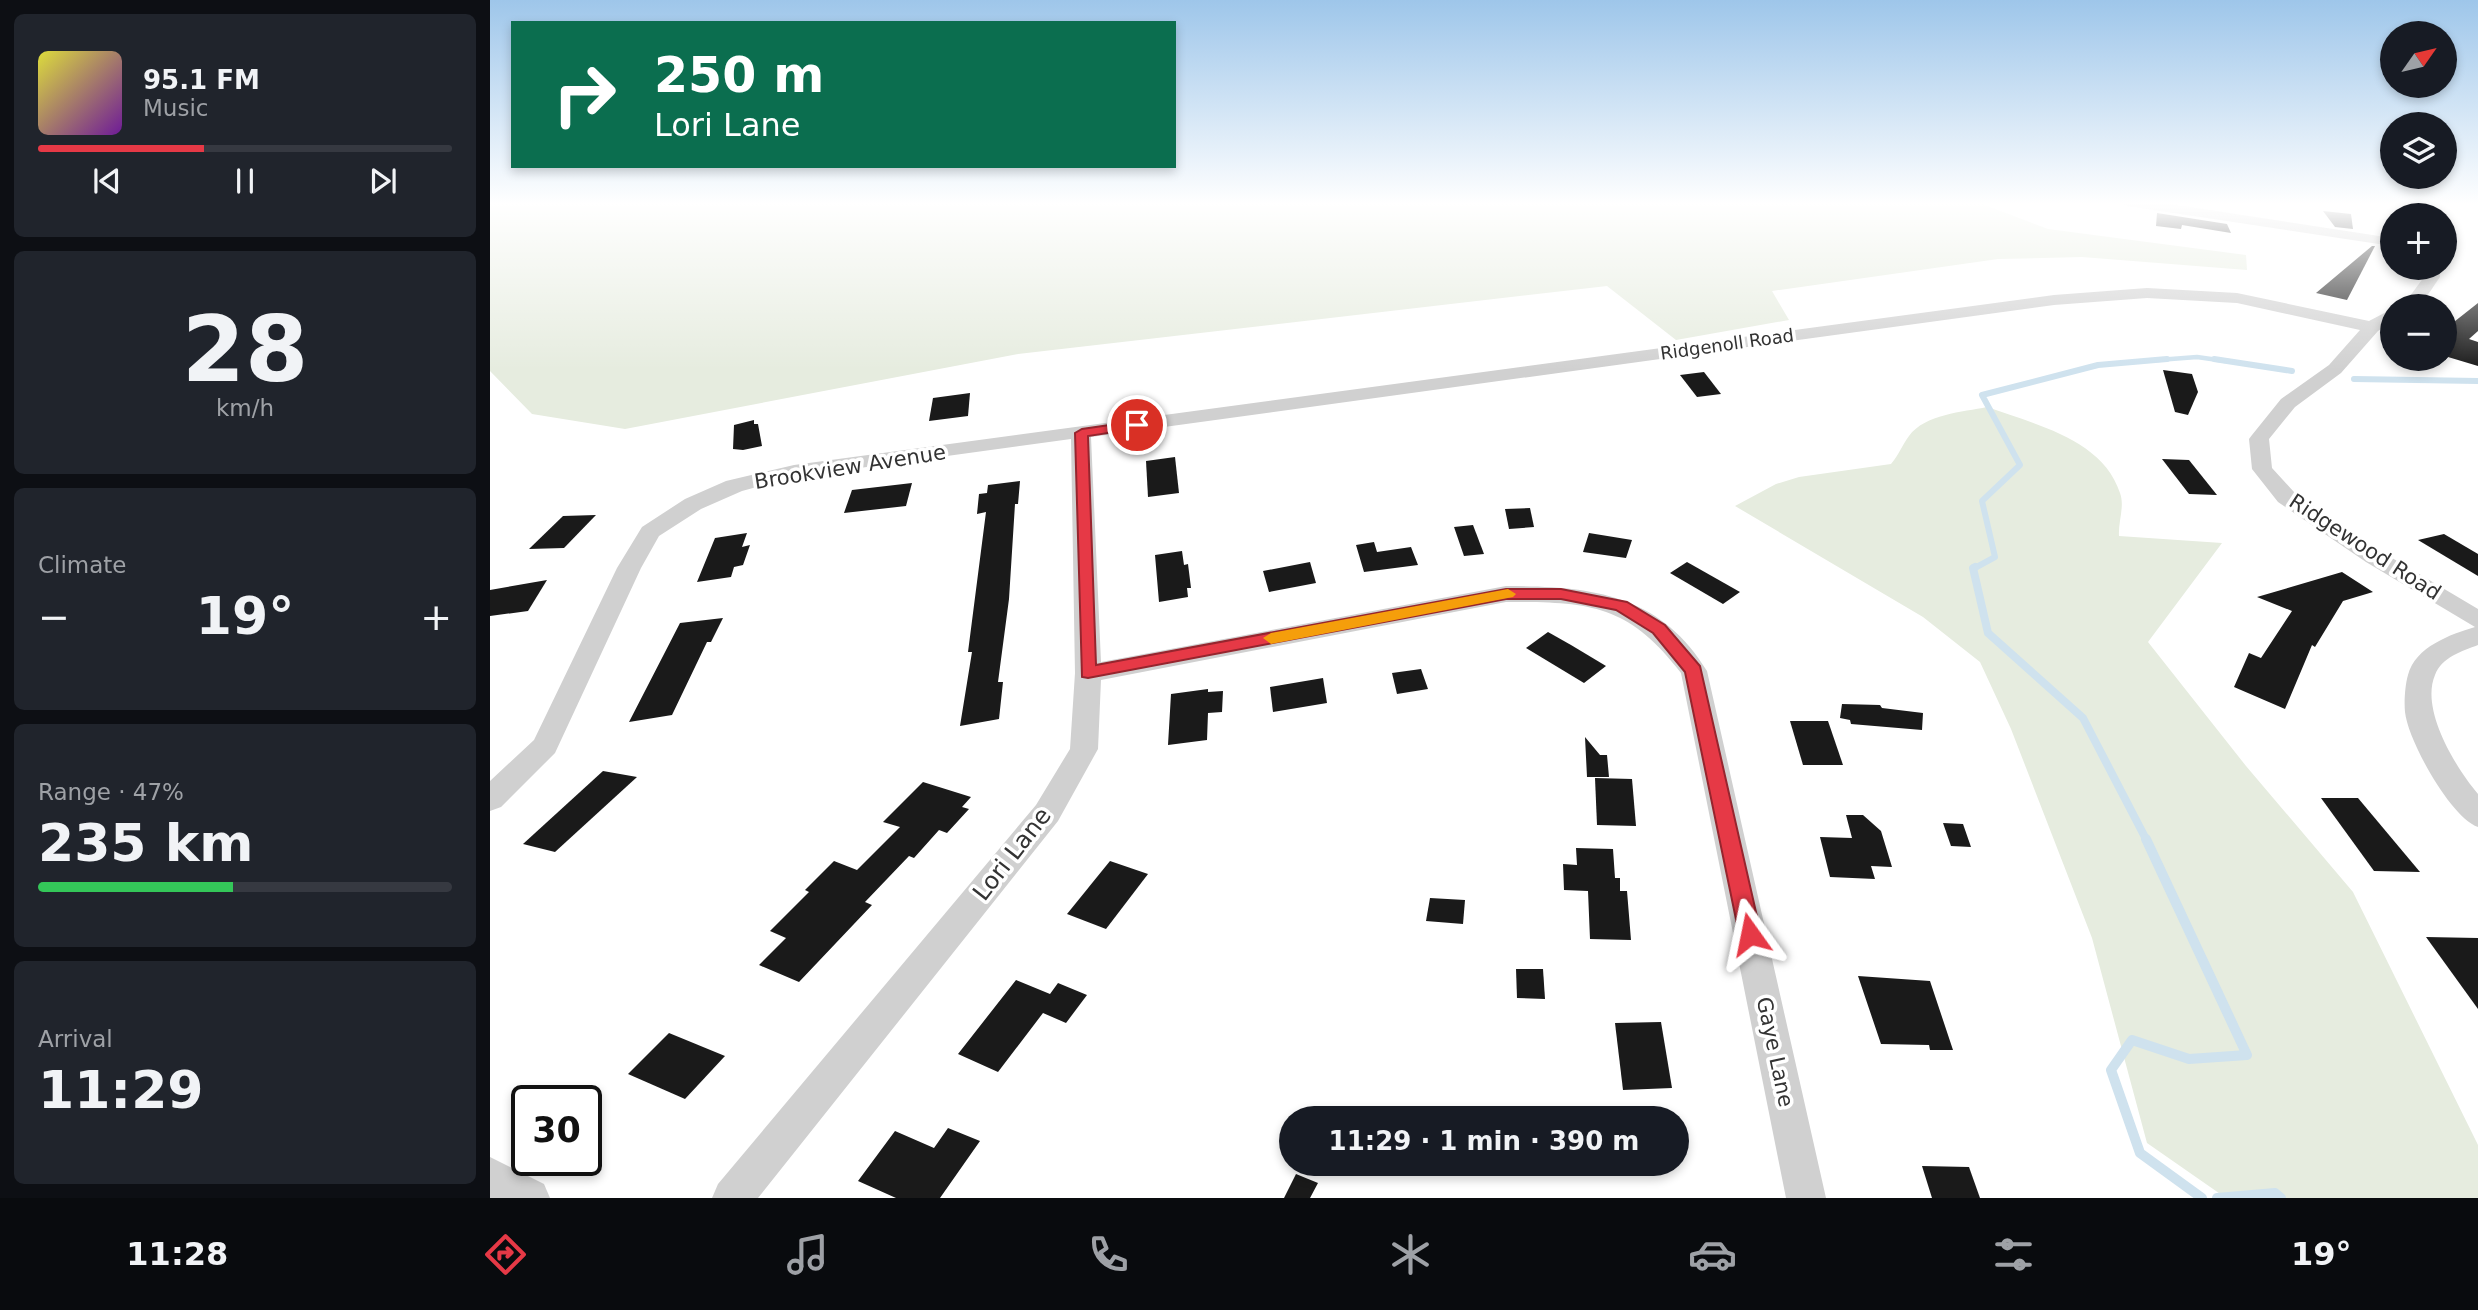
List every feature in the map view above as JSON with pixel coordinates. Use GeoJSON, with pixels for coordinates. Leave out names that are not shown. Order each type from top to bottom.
{"type":"FeatureCollection","features":[{"type":"Feature","properties":{"kind":"street","name":"Ridgenoll Road"},"geometry":{"type":"LineString","coordinates":[[1082,433],[2054,300],[2147,293],[2237,298],[2372,327]]}},
{"type":"Feature","properties":{"kind":"street","name":"Ridgewood Road"},"geometry":{"type":"LineString","coordinates":[[2380,322],[2372,327],[2335,369],[2288,403],[2259,439],[2262,469],[2286,496],[2374,557],[2478,620]]}},
{"type":"Feature","properties":{"kind":"street","name":"Lori Lane"},"geometry":{"type":"LineString","coordinates":[[732,1198],[1047,813],[1084,749],[1088,673],[1082,433]]}},
{"type":"Feature","properties":{"kind":"street","name":"Brookview Avenue"},"geometry":{"type":"LineString","coordinates":[[490,799],[545,746],[629,568],[650,532],[693,504],[734,486],[794,471],[1082,433]]}},
{"type":"Feature","properties":{"kind":"street","name":"Gaye Lane"},"geometry":{"type":"LineString","coordinates":[[1088,673],[1506,594],[1561,594],[1621,606],[1659,629],[1694,671],[1806,1198]]}},
{"type":"Feature","properties":{"kind":"street"},"geometry":{"type":"LineString","coordinates":[[2478,635],[2441,650],[2421,674],[2419,714],[2445,775],[2478,815]]}},
{"type":"Feature","properties":{"kind":"street"},"geometry":{"type":"LineString","coordinates":[[490,1177],[530,1198]]}},
{"type":"Feature","properties":{"kind":"shaded area"},"geometry":{"type":"Polygon","coordinates":[[[490,258],[2044,258],[1998,259],[1772,291],[1789,320],[1676,340],[1607,286],[1018,354],[625,429],[532,414],[490,371],[490,258]]]}},
{"type":"Feature","properties":{"kind":"shaded area"},"geometry":{"type":"Polygon","coordinates":[[[2094,258],[2246,258],[2247,270],[2094,258]]]}},
{"type":"Feature","properties":{"kind":"shaded area"},"geometry":{"type":"Polygon","coordinates":[[[1987,407],[2065,436],[2099,459],[2111,474],[2120,493],[2122,509],[2119,536],[2222,543],[2148,642],[2246,766],[2353,892],[2478,1145],[2478,1198],[2226,1198],[2147,1143],[2092,938],[2011,729],[1980,662],[1923,617],[1735,506],[1776,484],[1799,477],[1891,464],[1909,436],[1925,423],[1945,415],[1987,407]]]}},
{"type":"Feature","properties":{"kind":"building"},"geometry":{"type":"Polygon","coordinates":[[[2358,258],[2369,258],[2347,300],[2316,293],[2358,258]]]}},
{"type":"Feature","properties":{"kind":"building"},"geometry":{"type":"Polygon","coordinates":[[[2478,303],[2478,331],[2469,339],[2478,342],[2478,366],[2457,360],[2457,320],[2478,303]]]}},
{"type":"Feature","properties":{"kind":"building"},"geometry":{"type":"Polygon","coordinates":[[[2163,370],[2192,374],[2198,392],[2188,415],[2175,412],[2163,370]]]}},
{"type":"Feature","properties":{"kind":"building"},"geometry":{"type":"Polygon","coordinates":[[[1704,372],[1721,394],[1697,397],[1680,375],[1704,372]]]}},
{"type":"Feature","properties":{"kind":"building"},"geometry":{"type":"Polygon","coordinates":[[[970,393],[968,416],[929,421],[933,398],[970,393]]]}},
{"type":"Feature","properties":{"kind":"building"},"geometry":{"type":"Polygon","coordinates":[[[754,420],[754,424],[758,424],[762,446],[733,449],[734,425],[754,420]]]}},
{"type":"Feature","properties":{"kind":"building"},"geometry":{"type":"Polygon","coordinates":[[[1175,457],[1179,493],[1148,497],[1146,461],[1175,457]]]}},
{"type":"Feature","properties":{"kind":"building"},"geometry":{"type":"Polygon","coordinates":[[[2162,459],[2189,460],[2217,495],[2189,494],[2162,459]]]}},
{"type":"Feature","properties":{"kind":"building"},"geometry":{"type":"Polygon","coordinates":[[[1020,481],[1018,504],[1015,504],[1009,599],[998,682],[1003,682],[999,719],[960,726],[972,652],[968,652],[986,512],[977,514],[979,494],[987,493],[988,485],[1020,481]]]}},
{"type":"Feature","properties":{"kind":"building"},"geometry":{"type":"Polygon","coordinates":[[[912,483],[906,506],[844,513],[852,490],[912,483]]]}},
{"type":"Feature","properties":{"kind":"building"},"geometry":{"type":"Polygon","coordinates":[[[1530,508],[1534,527],[1509,529],[1505,509],[1530,508]]]}},
{"type":"Feature","properties":{"kind":"building"},"geometry":{"type":"Polygon","coordinates":[[[596,515],[564,548],[529,549],[563,516],[596,515]]]}},
{"type":"Feature","properties":{"kind":"building"},"geometry":{"type":"Polygon","coordinates":[[[1473,525],[1484,554],[1464,556],[1454,527],[1473,525]]]}},
{"type":"Feature","properties":{"kind":"building"},"geometry":{"type":"Polygon","coordinates":[[[747,533],[742,547],[750,545],[743,565],[734,567],[731,577],[697,582],[715,538],[747,533]]]}},
{"type":"Feature","properties":{"kind":"building"},"geometry":{"type":"Polygon","coordinates":[[[1589,533],[1632,540],[1626,558],[1583,552],[1589,533]]]}},
{"type":"Feature","properties":{"kind":"building"},"geometry":{"type":"Polygon","coordinates":[[[2444,534],[2478,554],[2478,576],[2418,540],[2444,534]]]}},
{"type":"Feature","properties":{"kind":"building"},"geometry":{"type":"Polygon","coordinates":[[[1374,542],[1377,552],[1411,547],[1418,565],[1364,572],[1356,545],[1374,542]]]}},
{"type":"Feature","properties":{"kind":"building"},"geometry":{"type":"Polygon","coordinates":[[[1182,551],[1184,565],[1188,564],[1191,588],[1187,588],[1188,597],[1159,602],[1155,555],[1182,551]]]}},
{"type":"Feature","properties":{"kind":"building"},"geometry":{"type":"Polygon","coordinates":[[[1310,562],[1316,583],[1269,592],[1263,571],[1310,562]]]}},
{"type":"Feature","properties":{"kind":"building"},"geometry":{"type":"Polygon","coordinates":[[[1687,562],[1740,592],[1723,604],[1670,573],[1687,562]]]}},
{"type":"Feature","properties":{"kind":"building"},"geometry":{"type":"Polygon","coordinates":[[[2342,572],[2373,592],[2343,601],[2315,647],[2312,645],[2285,709],[2234,687],[2249,653],[2261,658],[2292,611],[2257,597],[2342,572]]]}},
{"type":"Feature","properties":{"kind":"building"},"geometry":{"type":"Polygon","coordinates":[[[547,580],[528,611],[490,616],[490,590],[547,580]]]}},
{"type":"Feature","properties":{"kind":"building"},"geometry":{"type":"Polygon","coordinates":[[[723,618],[711,642],[707,642],[672,715],[629,722],[680,623],[723,618]]]}},
{"type":"Feature","properties":{"kind":"building"},"geometry":{"type":"Polygon","coordinates":[[[1548,632],[1606,666],[1584,683],[1526,648],[1548,632]]]}},
{"type":"Feature","properties":{"kind":"building"},"geometry":{"type":"Polygon","coordinates":[[[1421,669],[1428,689],[1397,694],[1392,673],[1421,669]]]}},
{"type":"Feature","properties":{"kind":"building"},"geometry":{"type":"Polygon","coordinates":[[[1323,678],[1327,703],[1273,712],[1270,687],[1323,678]]]}},
{"type":"Feature","properties":{"kind":"building"},"geometry":{"type":"Polygon","coordinates":[[[1208,689],[1208,692],[1223,691],[1222,712],[1208,713],[1207,740],[1168,745],[1171,694],[1208,689]]]}},
{"type":"Feature","properties":{"kind":"building"},"geometry":{"type":"Polygon","coordinates":[[[1842,704],[1880,705],[1882,708],[1923,713],[1922,730],[1851,724],[1850,720],[1840,718],[1842,704]]]}},
{"type":"Feature","properties":{"kind":"building"},"geometry":{"type":"Polygon","coordinates":[[[1790,721],[1828,721],[1843,765],[1803,765],[1790,721]]]}},
{"type":"Feature","properties":{"kind":"building"},"geometry":{"type":"Polygon","coordinates":[[[1585,737],[1600,755],[1607,755],[1609,777],[1587,777],[1585,737]]]}},
{"type":"Feature","properties":{"kind":"building"},"geometry":{"type":"Polygon","coordinates":[[[603,771],[637,777],[555,852],[523,844],[603,771]]]}},
{"type":"Feature","properties":{"kind":"building"},"geometry":{"type":"Polygon","coordinates":[[[1595,778],[1632,779],[1636,826],[1597,825],[1595,778]]]}},
{"type":"Feature","properties":{"kind":"building"},"geometry":{"type":"Polygon","coordinates":[[[923,782],[971,797],[962,807],[969,809],[947,833],[939,830],[914,858],[909,856],[865,902],[872,905],[799,982],[759,965],[786,938],[770,931],[809,892],[805,890],[834,861],[857,870],[900,827],[883,822],[923,782]]]}},
{"type":"Feature","properties":{"kind":"building"},"geometry":{"type":"Polygon","coordinates":[[[2321,798],[2358,798],[2420,872],[2374,871],[2321,798]]]}},
{"type":"Feature","properties":{"kind":"building"},"geometry":{"type":"Polygon","coordinates":[[[1846,815],[1863,815],[1881,831],[1892,867],[1871,866],[1875,879],[1830,877],[1820,837],[1852,838],[1846,815]]]}},
{"type":"Feature","properties":{"kind":"building"},"geometry":{"type":"Polygon","coordinates":[[[1943,823],[1963,824],[1971,847],[1951,846],[1943,823]]]}},
{"type":"Feature","properties":{"kind":"building"},"geometry":{"type":"Polygon","coordinates":[[[1576,848],[1613,849],[1615,878],[1620,878],[1620,891],[1627,891],[1631,940],[1590,939],[1588,891],[1564,890],[1563,864],[1577,865],[1576,848]]]}},
{"type":"Feature","properties":{"kind":"building"},"geometry":{"type":"Polygon","coordinates":[[[1110,861],[1148,874],[1106,929],[1067,914],[1110,861]]]}},
{"type":"Feature","properties":{"kind":"building"},"geometry":{"type":"Polygon","coordinates":[[[1430,898],[1465,900],[1463,924],[1426,921],[1430,898]]]}},
{"type":"Feature","properties":{"kind":"building"},"geometry":{"type":"Polygon","coordinates":[[[2426,937],[2478,938],[2478,1009],[2426,937]]]}},
{"type":"Feature","properties":{"kind":"building"},"geometry":{"type":"Polygon","coordinates":[[[1516,969],[1543,969],[1545,999],[1517,998],[1516,969]]]}},
{"type":"Feature","properties":{"kind":"building"},"geometry":{"type":"Polygon","coordinates":[[[1858,976],[1930,981],[1953,1050],[1930,1050],[1929,1045],[1881,1044],[1858,976]]]}},
{"type":"Feature","properties":{"kind":"building"},"geometry":{"type":"Polygon","coordinates":[[[1016,980],[1050,994],[1058,983],[1087,995],[1066,1023],[1043,1013],[998,1072],[958,1054],[1016,980]]]}},
{"type":"Feature","properties":{"kind":"building"},"geometry":{"type":"Polygon","coordinates":[[[1661,1022],[1672,1088],[1623,1090],[1615,1023],[1661,1022]]]}},
{"type":"Feature","properties":{"kind":"building"},"geometry":{"type":"Polygon","coordinates":[[[669,1033],[725,1056],[685,1099],[628,1074],[669,1033]]]}},
{"type":"Feature","properties":{"kind":"building"},"geometry":{"type":"Polygon","coordinates":[[[948,1128],[980,1141],[940,1198],[896,1198],[858,1181],[895,1131],[934,1148],[948,1128]]]}},
{"type":"Feature","properties":{"kind":"building"},"geometry":{"type":"Polygon","coordinates":[[[1922,1166],[1969,1167],[1980,1198],[1932,1198],[1922,1166]]]}},
{"type":"Feature","properties":{"kind":"building"},"geometry":{"type":"Polygon","coordinates":[[[1295,1176],[1318,1183],[1310,1198],[1284,1198],[1295,1176]]]}},
{"type":"Feature","properties":{"kind":"waterway"},"geometry":{"type":"LineString","coordinates":[[2145,361],[2197,357],[2225,361]]}},
{"type":"Feature","properties":{"kind":"waterway"},"geometry":{"type":"LineString","coordinates":[[1973,569],[1995,557],[1982,501],[2020,465],[1982,395],[2098,365],[2167,359]]}},
{"type":"Feature","properties":{"kind":"waterway"},"geometry":{"type":"LineString","coordinates":[[2214,359],[2292,371]]}},
{"type":"Feature","properties":{"kind":"waterway"},"geometry":{"type":"LineString","coordinates":[[2354,379],[2478,381]]}},
{"type":"Feature","properties":{"kind":"waterway"},"geometry":{"type":"LineString","coordinates":[[1973,569],[1988,633],[2083,718],[2146,840]]}},
{"type":"Feature","properties":{"kind":"waterway"},"geometry":{"type":"LineString","coordinates":[[2146,840],[2247,1055],[2189,1059],[2132,1040],[2111,1070],[2140,1153],[2202,1198]]}},
{"type":"Feature","properties":{"kind":"waterway"},"geometry":{"type":"LineString","coordinates":[[2217,1198],[2275,1193],[2281,1198]]}},
{"type":"Feature","properties":{"kind":"slow traffic"},"geometry":{"type":"LineString","coordinates":[[1271,638],[1508,594]]}},
{"type":"Feature","properties":{"kind":"route"},"geometry":{"type":"LineString","coordinates":[[1137,425],[1082,433],[1088,673],[1506,594],[1561,594],[1621,606],[1659,629],[1694,671],[1750,934]]}}]}
